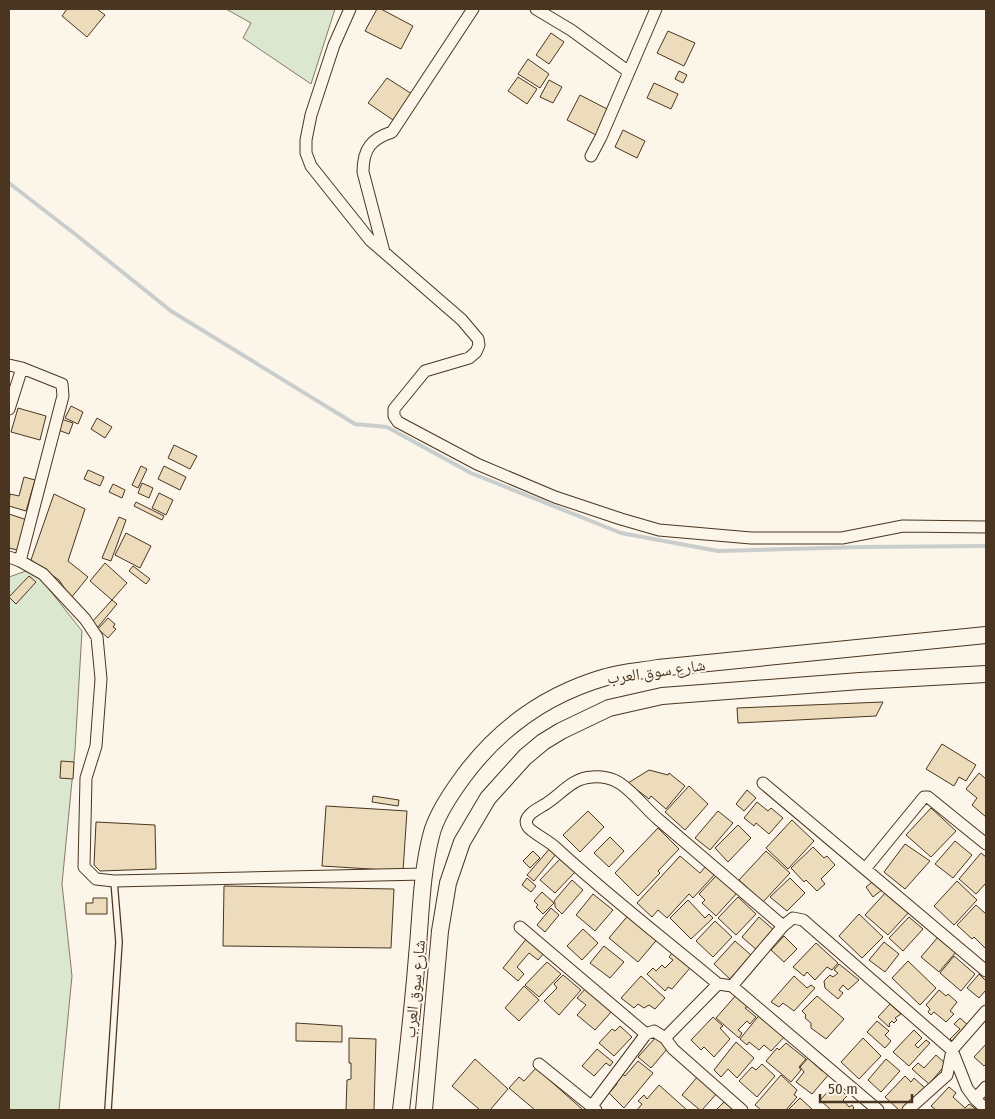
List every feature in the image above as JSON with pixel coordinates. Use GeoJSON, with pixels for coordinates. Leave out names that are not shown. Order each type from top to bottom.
{"type":"FeatureCollection","features":[{"type":"Feature","properties":{"kind":"main road","name":"شارع سوق العرب"},"geometry":{"type":"LineString","coordinates":[[401,1110],[424,874],[431,834],[451,793],[478,757],[514,722],[561,693],[607,676],[658,668],[986,635]]}},
{"type":"Feature","properties":{"kind":"main road"},"geometry":{"type":"LineString","coordinates":[[424,1110],[440,931],[448,883],[462,842],[488,798],[525,757],[544,742],[561,731],[609,708],[662,696],[860,681],[986,674]]}},
{"type":"Feature","properties":{"kind":"street"},"geometry":{"type":"LineString","coordinates":[[350,9],[334,44],[312,114],[306,140],[306,154],[310,166],[370,240],[462,320],[478,339],[479,345],[476,352],[469,358],[425,371],[394,409],[394,416],[398,422],[476,464],[555,497],[621,520],[658,530],[751,538],[842,538],[904,526],[986,527]]}},
{"type":"Feature","properties":{"kind":"street"},"geometry":{"type":"LineString","coordinates":[[384,252],[363,172],[363,161],[368,149],[378,137],[392,132],[473,9]]}},
{"type":"Feature","properties":{"kind":"street"},"geometry":{"type":"LineString","coordinates":[[536,9],[571,30],[629,72]]}},
{"type":"Feature","properties":{"kind":"street"},"geometry":{"type":"LineString","coordinates":[[591,156],[656,9]]}},
{"type":"Feature","properties":{"kind":"street"},"geometry":{"type":"LineString","coordinates":[[9,365],[22,368],[62,384],[63,396],[14,559],[43,574],[85,620],[97,637],[101,678],[96,746],[86,778],[84,867],[96,879],[114,881],[424,874]]}},
{"type":"Feature","properties":{"kind":"street"},"geometry":{"type":"LineString","coordinates":[[9,409],[22,368]]}},
{"type":"Feature","properties":{"kind":"street"},"geometry":{"type":"LineString","coordinates":[[783,926],[649,812],[621,784],[607,778],[581,778],[562,790],[527,818],[526,825],[529,829],[546,839],[718,984],[732,986],[878,1110]]}},
{"type":"Feature","properties":{"kind":"street"},"geometry":{"type":"LineString","coordinates":[[763,783],[986,971]]}},
{"type":"Feature","properties":{"kind":"street"},"geometry":{"type":"LineString","coordinates":[[864,869],[924,797],[928,797],[986,844]]}},
{"type":"Feature","properties":{"kind":"street"},"geometry":{"type":"LineString","coordinates":[[732,986],[783,926],[793,918],[803,920],[952,1050],[967,1088],[986,1109]]}},
{"type":"Feature","properties":{"kind":"street"},"geometry":{"type":"LineString","coordinates":[[520,927],[646,1034]]}},
{"type":"Feature","properties":{"kind":"street"},"geometry":{"type":"LineString","coordinates":[[665,1038],[718,984]]}},
{"type":"Feature","properties":{"kind":"street"},"geometry":{"type":"LineString","coordinates":[[908,1110],[947,1075],[952,1050],[986,1011]]}},
{"type":"Feature","properties":{"kind":"street"},"geometry":{"type":"LineString","coordinates":[[539,1064],[594,1108],[646,1034],[654,1031],[665,1038],[673,1049],[742,1110]]}},
{"type":"Feature","properties":{"kind":"street"},"geometry":{"type":"LineString","coordinates":[[975,1099],[986,1087]]}},
{"type":"Feature","properties":{"kind":"lane"},"geometry":{"type":"LineString","coordinates":[[108,1110],[119,942],[114,881]]}},
{"type":"Feature","properties":{"kind":"green space"},"geometry":{"type":"Polygon","coordinates":[[[226,9],[335,9],[311,84],[243,38],[251,23],[226,9]]]}},
{"type":"Feature","properties":{"kind":"green space"},"geometry":{"type":"Polygon","coordinates":[[[26,571],[41,579],[82,631],[75,750],[62,884],[72,976],[59,1110],[9,1110],[9,577],[26,571]]]}},
{"type":"Feature","properties":{"kind":"building"},"geometry":{"type":"Polygon","coordinates":[[[67,9],[97,9],[105,15],[87,37],[62,16],[67,9]]]}},
{"type":"Feature","properties":{"kind":"building"},"geometry":{"type":"Polygon","coordinates":[[[377,9],[381,9],[413,26],[401,49],[365,31],[377,9]]]}},
{"type":"Feature","properties":{"kind":"building"},"geometry":{"type":"Polygon","coordinates":[[[668,31],[695,43],[684,66],[657,53],[668,31]]]}},
{"type":"Feature","properties":{"kind":"building"},"geometry":{"type":"Polygon","coordinates":[[[551,33],[564,42],[549,64],[536,55],[551,33]]]}},
{"type":"Feature","properties":{"kind":"building"},"geometry":{"type":"Polygon","coordinates":[[[528,59],[549,74],[540,88],[518,74],[528,59]]]}},
{"type":"Feature","properties":{"kind":"building"},"geometry":{"type":"Polygon","coordinates":[[[679,71],[687,75],[683,83],[675,79],[679,71]]]}},
{"type":"Feature","properties":{"kind":"building"},"geometry":{"type":"Polygon","coordinates":[[[518,77],[537,89],[527,104],[508,91],[518,77]]]}},
{"type":"Feature","properties":{"kind":"building"},"geometry":{"type":"Polygon","coordinates":[[[387,78],[412,94],[393,120],[368,103],[387,78]]]}},
{"type":"Feature","properties":{"kind":"building"},"geometry":{"type":"Polygon","coordinates":[[[549,80],[562,87],[553,103],[540,97],[549,80]]]}},
{"type":"Feature","properties":{"kind":"building"},"geometry":{"type":"Polygon","coordinates":[[[654,83],[678,94],[671,109],[647,98],[654,83]]]}},
{"type":"Feature","properties":{"kind":"building"},"geometry":{"type":"Polygon","coordinates":[[[580,95],[609,110],[596,135],[567,120],[580,95]]]}},
{"type":"Feature","properties":{"kind":"building"},"geometry":{"type":"Polygon","coordinates":[[[623,130],[645,141],[637,158],[615,147],[623,130]]]}},
{"type":"Feature","properties":{"kind":"building"},"geometry":{"type":"Polygon","coordinates":[[[71,406],[83,412],[78,424],[65,418],[71,406]]]}},
{"type":"Feature","properties":{"kind":"building"},"geometry":{"type":"Polygon","coordinates":[[[18,408],[46,416],[40,440],[11,432],[18,408]]]}},
{"type":"Feature","properties":{"kind":"building"},"geometry":{"type":"Polygon","coordinates":[[[97,418],[112,427],[105,438],[91,429],[97,418]]]}},
{"type":"Feature","properties":{"kind":"building"},"geometry":{"type":"Polygon","coordinates":[[[61,419],[73,423],[69,434],[58,430],[61,419]]]}},
{"type":"Feature","properties":{"kind":"building"},"geometry":{"type":"Polygon","coordinates":[[[174,445],[197,456],[190,469],[168,458],[174,445]]]}},
{"type":"Feature","properties":{"kind":"building"},"geometry":{"type":"Polygon","coordinates":[[[141,466],[147,469],[138,488],[132,485],[141,466]]]}},
{"type":"Feature","properties":{"kind":"building"},"geometry":{"type":"Polygon","coordinates":[[[164,466],[186,477],[180,490],[158,479],[164,466]]]}},
{"type":"Feature","properties":{"kind":"building"},"geometry":{"type":"Polygon","coordinates":[[[88,470],[104,477],[100,486],[84,479],[88,470]]]}},
{"type":"Feature","properties":{"kind":"building"},"geometry":{"type":"Polygon","coordinates":[[[24,477],[35,480],[26,511],[9,506],[10,494],[19,496],[24,477]]]}},
{"type":"Feature","properties":{"kind":"building"},"geometry":{"type":"Polygon","coordinates":[[[142,483],[153,488],[149,498],[138,493],[142,483]]]}},
{"type":"Feature","properties":{"kind":"building"},"geometry":{"type":"Polygon","coordinates":[[[113,484],[125,490],[122,498],[109,492],[113,484]]]}},
{"type":"Feature","properties":{"kind":"building"},"geometry":{"type":"Polygon","coordinates":[[[159,493],[173,500],[166,515],[152,508],[159,493]]]}},
{"type":"Feature","properties":{"kind":"building"},"geometry":{"type":"Polygon","coordinates":[[[54,494],[85,509],[68,561],[88,577],[71,598],[59,580],[31,560],[54,494]]]}},
{"type":"Feature","properties":{"kind":"building"},"geometry":{"type":"Polygon","coordinates":[[[136,502],[164,516],[162,520],[134,506],[136,502]]]}},
{"type":"Feature","properties":{"kind":"building"},"geometry":{"type":"Polygon","coordinates":[[[9,514],[30,521],[21,551],[9,548],[9,514]]]}},
{"type":"Feature","properties":{"kind":"building"},"geometry":{"type":"Polygon","coordinates":[[[119,517],[126,520],[111,561],[102,558],[119,517]]]}},
{"type":"Feature","properties":{"kind":"building"},"geometry":{"type":"Polygon","coordinates":[[[126,533],[151,546],[140,568],[115,555],[126,533]]]}},
{"type":"Feature","properties":{"kind":"building"},"geometry":{"type":"Polygon","coordinates":[[[105,563],[127,583],[112,600],[90,581],[105,563]]]}},
{"type":"Feature","properties":{"kind":"building"},"geometry":{"type":"Polygon","coordinates":[[[133,566],[150,579],[146,584],[129,571],[133,566]]]}},
{"type":"Feature","properties":{"kind":"building"},"geometry":{"type":"Polygon","coordinates":[[[29,576],[36,582],[16,604],[9,597],[29,576]]]}},
{"type":"Feature","properties":{"kind":"building"},"geometry":{"type":"Polygon","coordinates":[[[112,600],[117,604],[98,627],[92,622],[112,600]]]}},
{"type":"Feature","properties":{"kind":"building"},"geometry":{"type":"Polygon","coordinates":[[[108,618],[115,624],[113,627],[116,629],[108,638],[98,629],[108,618]]]}},
{"type":"Feature","properties":{"kind":"building"},"geometry":{"type":"Polygon","coordinates":[[[883,702],[876,716],[738,723],[737,708],[883,702]]]}},
{"type":"Feature","properties":{"kind":"building"},"geometry":{"type":"Polygon","coordinates":[[[942,744],[976,765],[966,781],[959,777],[954,786],[926,769],[942,744]]]}},
{"type":"Feature","properties":{"kind":"building"},"geometry":{"type":"Polygon","coordinates":[[[61,761],[74,762],[73,779],[60,778],[61,761]]]}},
{"type":"Feature","properties":{"kind":"building"},"geometry":{"type":"Polygon","coordinates":[[[649,770],[668,775],[669,773],[685,786],[666,809],[651,796],[649,799],[628,783],[649,770]]]}},
{"type":"Feature","properties":{"kind":"building"},"geometry":{"type":"Polygon","coordinates":[[[979,773],[986,779],[986,817],[972,805],[977,798],[966,789],[979,773]]]}},
{"type":"Feature","properties":{"kind":"building"},"geometry":{"type":"Polygon","coordinates":[[[689,786],[708,804],[685,830],[665,812],[689,786]]]}},
{"type":"Feature","properties":{"kind":"building"},"geometry":{"type":"Polygon","coordinates":[[[747,790],[756,798],[744,811],[736,804],[747,790]]]}},
{"type":"Feature","properties":{"kind":"building"},"geometry":{"type":"Polygon","coordinates":[[[373,796],[399,800],[398,806],[372,802],[373,796]]]}},
{"type":"Feature","properties":{"kind":"building"},"geometry":{"type":"Polygon","coordinates":[[[757,802],[768,811],[771,808],[783,818],[769,834],[756,823],[754,826],[744,818],[757,802]]]}},
{"type":"Feature","properties":{"kind":"building"},"geometry":{"type":"Polygon","coordinates":[[[326,806],[407,811],[403,871],[322,866],[326,806]]]}},
{"type":"Feature","properties":{"kind":"building"},"geometry":{"type":"Polygon","coordinates":[[[931,808],[956,831],[931,857],[906,835],[931,808]]]}},
{"type":"Feature","properties":{"kind":"building"},"geometry":{"type":"Polygon","coordinates":[[[588,811],[604,827],[580,852],[563,835],[588,811]]]}},
{"type":"Feature","properties":{"kind":"building"},"geometry":{"type":"Polygon","coordinates":[[[718,811],[733,823],[710,850],[695,838],[718,811]]]}},
{"type":"Feature","properties":{"kind":"building"},"geometry":{"type":"Polygon","coordinates":[[[792,820],[814,841],[788,869],[766,848],[792,820]]]}},
{"type":"Feature","properties":{"kind":"building"},"geometry":{"type":"Polygon","coordinates":[[[96,822],[155,825],[156,869],[100,871],[94,865],[96,822]]]}},
{"type":"Feature","properties":{"kind":"building"},"geometry":{"type":"Polygon","coordinates":[[[738,825],[751,838],[728,862],[715,848],[738,825]]]}},
{"type":"Feature","properties":{"kind":"building"},"geometry":{"type":"Polygon","coordinates":[[[658,828],[679,849],[638,896],[615,873],[658,828]]]}},
{"type":"Feature","properties":{"kind":"building"},"geometry":{"type":"Polygon","coordinates":[[[610,837],[624,851],[609,867],[594,853],[610,837]]]}},
{"type":"Feature","properties":{"kind":"building"},"geometry":{"type":"Polygon","coordinates":[[[955,841],[972,855],[953,878],[935,864],[955,841]]]}},
{"type":"Feature","properties":{"kind":"building"},"geometry":{"type":"Polygon","coordinates":[[[905,844],[930,861],[905,889],[884,872],[905,844]]]}},
{"type":"Feature","properties":{"kind":"building"},"geometry":{"type":"Polygon","coordinates":[[[551,847],[557,853],[534,881],[527,875],[551,847]]]}},
{"type":"Feature","properties":{"kind":"building"},"geometry":{"type":"Polygon","coordinates":[[[813,847],[824,858],[827,856],[835,865],[821,879],[825,884],[817,891],[806,880],[804,882],[791,868],[813,847]]]}},
{"type":"Feature","properties":{"kind":"building"},"geometry":{"type":"Polygon","coordinates":[[[533,851],[540,858],[530,868],[523,861],[533,851]]]}},
{"type":"Feature","properties":{"kind":"building"},"geometry":{"type":"Polygon","coordinates":[[[766,851],[790,873],[763,902],[739,880],[766,851]]]}},
{"type":"Feature","properties":{"kind":"building"},"geometry":{"type":"Polygon","coordinates":[[[981,853],[986,857],[986,883],[976,894],[959,879],[981,853]]]}},
{"type":"Feature","properties":{"kind":"building"},"geometry":{"type":"Polygon","coordinates":[[[680,856],[700,873],[706,866],[715,874],[693,898],[689,894],[667,918],[658,910],[652,917],[637,903],[680,856]]]}},
{"type":"Feature","properties":{"kind":"building"},"geometry":{"type":"Polygon","coordinates":[[[560,859],[575,872],[555,893],[540,880],[560,859]]]}},
{"type":"Feature","properties":{"kind":"building"},"geometry":{"type":"Polygon","coordinates":[[[717,875],[737,893],[716,916],[702,903],[705,900],[699,894],[717,875]]]}},
{"type":"Feature","properties":{"kind":"building"},"geometry":{"type":"Polygon","coordinates":[[[527,878],[536,886],[531,892],[522,885],[527,878]]]}},
{"type":"Feature","properties":{"kind":"building"},"geometry":{"type":"Polygon","coordinates":[[[790,878],[805,893],[787,911],[770,897],[790,878]]]}},
{"type":"Feature","properties":{"kind":"building"},"geometry":{"type":"Polygon","coordinates":[[[876,879],[883,889],[873,897],[866,887],[876,879]]]}},
{"type":"Feature","properties":{"kind":"building"},"geometry":{"type":"Polygon","coordinates":[[[572,880],[583,890],[562,914],[555,907],[554,901],[572,880]]]}},
{"type":"Feature","properties":{"kind":"building"},"geometry":{"type":"Polygon","coordinates":[[[957,881],[977,900],[954,925],[934,906],[957,881]]]}},
{"type":"Feature","properties":{"kind":"building"},"geometry":{"type":"Polygon","coordinates":[[[224,886],[394,889],[391,948],[223,946],[224,886]]]}},
{"type":"Feature","properties":{"kind":"building"},"geometry":{"type":"Polygon","coordinates":[[[887,891],[910,911],[888,935],[865,915],[887,891]]]}},
{"type":"Feature","properties":{"kind":"building"},"geometry":{"type":"Polygon","coordinates":[[[542,892],[554,903],[543,914],[536,907],[538,905],[534,901],[542,892]]]}},
{"type":"Feature","properties":{"kind":"building"},"geometry":{"type":"Polygon","coordinates":[[[593,894],[613,910],[595,931],[576,915],[593,894]]]}},
{"type":"Feature","properties":{"kind":"building"},"geometry":{"type":"Polygon","coordinates":[[[738,897],[756,914],[736,935],[718,918],[738,897]]]}},
{"type":"Feature","properties":{"kind":"building"},"geometry":{"type":"Polygon","coordinates":[[[93,898],[107,898],[107,914],[86,914],[86,903],[93,903],[93,898]]]}},
{"type":"Feature","properties":{"kind":"building"},"geometry":{"type":"Polygon","coordinates":[[[688,900],[705,918],[709,914],[713,918],[691,939],[670,918],[688,900]]]}},
{"type":"Feature","properties":{"kind":"building"},"geometry":{"type":"Polygon","coordinates":[[[976,905],[986,914],[986,949],[974,937],[972,939],[957,925],[976,905]]]}},
{"type":"Feature","properties":{"kind":"building"},"geometry":{"type":"Polygon","coordinates":[[[551,908],[559,915],[545,932],[537,925],[551,908]]]}},
{"type":"Feature","properties":{"kind":"building"},"geometry":{"type":"Polygon","coordinates":[[[631,912],[660,936],[638,962],[609,938],[631,912]]]}},
{"type":"Feature","properties":{"kind":"building"},"geometry":{"type":"Polygon","coordinates":[[[859,914],[883,937],[862,958],[839,936],[859,914]]]}},
{"type":"Feature","properties":{"kind":"building"},"geometry":{"type":"Polygon","coordinates":[[[759,917],[775,931],[758,951],[742,937],[759,917]]]}},
{"type":"Feature","properties":{"kind":"building"},"geometry":{"type":"Polygon","coordinates":[[[909,917],[923,929],[903,951],[889,938],[909,917]]]}},
{"type":"Feature","properties":{"kind":"building"},"geometry":{"type":"Polygon","coordinates":[[[715,921],[732,937],[713,957],[696,941],[715,921]]]}},
{"type":"Feature","properties":{"kind":"building"},"geometry":{"type":"Polygon","coordinates":[[[583,929],[598,943],[582,960],[567,946],[583,929]]]}},
{"type":"Feature","properties":{"kind":"building"},"geometry":{"type":"Polygon","coordinates":[[[784,936],[797,949],[784,962],[771,950],[784,936]]]}},
{"type":"Feature","properties":{"kind":"building"},"geometry":{"type":"Polygon","coordinates":[[[938,937],[956,952],[939,972],[921,957],[938,937]]]}},
{"type":"Feature","properties":{"kind":"building"},"geometry":{"type":"Polygon","coordinates":[[[527,938],[544,953],[538,960],[529,953],[517,967],[524,974],[518,981],[503,968],[527,938]]]}},
{"type":"Feature","properties":{"kind":"building"},"geometry":{"type":"Polygon","coordinates":[[[735,941],[751,955],[730,979],[714,964],[735,941]]]}},
{"type":"Feature","properties":{"kind":"building"},"geometry":{"type":"Polygon","coordinates":[[[884,942],[899,954],[885,972],[869,960],[884,942]]]}},
{"type":"Feature","properties":{"kind":"building"},"geometry":{"type":"Polygon","coordinates":[[[816,943],[838,963],[832,970],[827,967],[815,980],[807,972],[804,976],[793,967],[816,943]]]}},
{"type":"Feature","properties":{"kind":"building"},"geometry":{"type":"Polygon","coordinates":[[[604,946],[624,962],[610,978],[590,963],[604,946]]]}},
{"type":"Feature","properties":{"kind":"building"},"geometry":{"type":"Polygon","coordinates":[[[672,953],[690,968],[672,989],[668,987],[665,991],[647,974],[653,968],[656,971],[662,965],[665,968],[673,960],[669,957],[672,953]]]}},
{"type":"Feature","properties":{"kind":"building"},"geometry":{"type":"Polygon","coordinates":[[[954,956],[975,974],[961,991],[940,973],[954,956]]]}},
{"type":"Feature","properties":{"kind":"building"},"geometry":{"type":"Polygon","coordinates":[[[908,961],[936,988],[920,1005],[892,978],[908,961]]]}},
{"type":"Feature","properties":{"kind":"building"},"geometry":{"type":"Polygon","coordinates":[[[547,962],[561,974],[539,997],[525,985],[547,962]]]}},
{"type":"Feature","properties":{"kind":"building"},"geometry":{"type":"Polygon","coordinates":[[[839,964],[859,980],[848,990],[843,985],[839,990],[843,993],[838,999],[825,988],[824,981],[830,975],[833,977],[838,973],[834,970],[839,964]]]}},
{"type":"Feature","properties":{"kind":"building"},"geometry":{"type":"Polygon","coordinates":[[[979,974],[986,981],[986,990],[979,998],[967,988],[979,974]]]}},
{"type":"Feature","properties":{"kind":"building"},"geometry":{"type":"Polygon","coordinates":[[[563,975],[581,990],[559,1015],[544,1001],[557,988],[554,984],[563,975]]]}},
{"type":"Feature","properties":{"kind":"building"},"geometry":{"type":"Polygon","coordinates":[[[641,976],[665,998],[655,1009],[649,1005],[644,1008],[638,1004],[634,1008],[621,998],[641,976]]]}},
{"type":"Feature","properties":{"kind":"building"},"geometry":{"type":"Polygon","coordinates":[[[794,976],[807,988],[811,985],[815,988],[794,1011],[783,1003],[779,1007],[771,1002],[794,976]]]}},
{"type":"Feature","properties":{"kind":"building"},"geometry":{"type":"Polygon","coordinates":[[[524,986],[539,1000],[519,1021],[505,1008],[524,986]]]}},
{"type":"Feature","properties":{"kind":"building"},"geometry":{"type":"Polygon","coordinates":[[[587,987],[613,1010],[595,1030],[577,1015],[586,1005],[577,998],[587,987]]]}},
{"type":"Feature","properties":{"kind":"building"},"geometry":{"type":"Polygon","coordinates":[[[939,990],[946,996],[948,994],[957,1002],[950,1011],[954,1014],[946,1022],[934,1012],[931,1015],[928,1012],[930,1009],[926,1005],[939,990]]]}},
{"type":"Feature","properties":{"kind":"building"},"geometry":{"type":"Polygon","coordinates":[[[737,994],[749,1005],[745,1008],[756,1017],[750,1024],[747,1021],[738,1030],[742,1033],[739,1038],[716,1018],[737,994]]]}},
{"type":"Feature","properties":{"kind":"building"},"geometry":{"type":"Polygon","coordinates":[[[817,996],[844,1019],[826,1039],[811,1028],[811,1023],[805,1018],[806,1015],[802,1011],[817,996]]]}},
{"type":"Feature","properties":{"kind":"building"},"geometry":{"type":"Polygon","coordinates":[[[890,1004],[901,1014],[895,1018],[897,1020],[894,1023],[892,1021],[889,1024],[889,1027],[878,1017],[890,1004]]]}},
{"type":"Feature","properties":{"kind":"building"},"geometry":{"type":"Polygon","coordinates":[[[761,1013],[787,1034],[771,1051],[764,1045],[759,1050],[749,1042],[747,1045],[740,1039],[761,1013]]]}},
{"type":"Feature","properties":{"kind":"building"},"geometry":{"type":"Polygon","coordinates":[[[713,1017],[723,1026],[720,1028],[730,1039],[714,1057],[704,1047],[701,1050],[691,1040],[713,1017]]]}},
{"type":"Feature","properties":{"kind":"building"},"geometry":{"type":"Polygon","coordinates":[[[960,1018],[971,1028],[955,1044],[950,1039],[960,1029],[954,1024],[960,1018]]]}},
{"type":"Feature","properties":{"kind":"building"},"geometry":{"type":"Polygon","coordinates":[[[877,1021],[889,1031],[885,1035],[891,1041],[885,1048],[867,1032],[877,1021]]]}},
{"type":"Feature","properties":{"kind":"building"},"geometry":{"type":"Polygon","coordinates":[[[296,1023],[342,1026],[342,1042],[296,1041],[296,1023]]]}},
{"type":"Feature","properties":{"kind":"building"},"geometry":{"type":"Polygon","coordinates":[[[620,1026],[632,1037],[614,1056],[599,1043],[612,1029],[615,1031],[620,1026]]]}},
{"type":"Feature","properties":{"kind":"building"},"geometry":{"type":"Polygon","coordinates":[[[914,1030],[922,1038],[915,1045],[918,1048],[926,1040],[930,1043],[909,1066],[893,1052],[914,1030]]]}},
{"type":"Feature","properties":{"kind":"building"},"geometry":{"type":"Polygon","coordinates":[[[656,1037],[668,1048],[651,1068],[638,1057],[656,1037]]]}},
{"type":"Feature","properties":{"kind":"building"},"geometry":{"type":"Polygon","coordinates":[[[349,1038],[376,1039],[374,1110],[346,1110],[347,1080],[351,1079],[349,1038]]]}},
{"type":"Feature","properties":{"kind":"building"},"geometry":{"type":"Polygon","coordinates":[[[863,1038],[881,1056],[859,1079],[841,1062],[863,1038]]]}},
{"type":"Feature","properties":{"kind":"building"},"geometry":{"type":"Polygon","coordinates":[[[736,1042],[754,1058],[737,1078],[728,1069],[721,1077],[714,1070],[736,1042]]]}},
{"type":"Feature","properties":{"kind":"building"},"geometry":{"type":"Polygon","coordinates":[[[786,1043],[806,1059],[799,1067],[801,1070],[791,1082],[766,1061],[777,1048],[779,1050],[786,1043]]]}},
{"type":"Feature","properties":{"kind":"building"},"geometry":{"type":"Polygon","coordinates":[[[986,1044],[986,1064],[984,1066],[974,1057],[986,1044]]]}},
{"type":"Feature","properties":{"kind":"building"},"geometry":{"type":"Polygon","coordinates":[[[597,1049],[613,1062],[610,1066],[606,1063],[594,1076],[582,1066],[597,1049]]]}},
{"type":"Feature","properties":{"kind":"building"},"geometry":{"type":"Polygon","coordinates":[[[936,1055],[946,1064],[929,1084],[912,1069],[918,1063],[924,1068],[936,1055]]]}},
{"type":"Feature","properties":{"kind":"building"},"geometry":{"type":"Polygon","coordinates":[[[808,1058],[822,1071],[825,1069],[830,1073],[812,1094],[796,1082],[804,1072],[800,1067],[808,1058]]]}},
{"type":"Feature","properties":{"kind":"building"},"geometry":{"type":"Polygon","coordinates":[[[475,1059],[508,1089],[490,1110],[480,1110],[452,1086],[475,1059]]]}},
{"type":"Feature","properties":{"kind":"building"},"geometry":{"type":"Polygon","coordinates":[[[886,1059],[900,1071],[881,1092],[868,1080],[886,1059]]]}},
{"type":"Feature","properties":{"kind":"building"},"geometry":{"type":"Polygon","coordinates":[[[638,1061],[653,1073],[624,1108],[609,1093],[617,1084],[615,1081],[621,1073],[625,1076],[638,1061]]]}},
{"type":"Feature","properties":{"kind":"building"},"geometry":{"type":"Polygon","coordinates":[[[762,1064],[775,1076],[757,1097],[739,1081],[752,1067],[756,1070],[762,1064]]]}},
{"type":"Feature","properties":{"kind":"building"},"geometry":{"type":"Polygon","coordinates":[[[536,1068],[582,1109],[535,1110],[509,1088],[519,1077],[524,1081],[536,1068]]]}},
{"type":"Feature","properties":{"kind":"building"},"geometry":{"type":"Polygon","coordinates":[[[781,1075],[797,1090],[794,1095],[797,1097],[786,1110],[761,1110],[755,1105],[781,1075]]]}},
{"type":"Feature","properties":{"kind":"building"},"geometry":{"type":"Polygon","coordinates":[[[698,1076],[718,1092],[702,1110],[682,1095],[698,1076]]]}},
{"type":"Feature","properties":{"kind":"building"},"geometry":{"type":"Polygon","coordinates":[[[905,1076],[911,1082],[914,1078],[925,1088],[903,1110],[899,1110],[885,1097],[905,1076]]]}},
{"type":"Feature","properties":{"kind":"building"},"geometry":{"type":"Polygon","coordinates":[[[835,1084],[847,1096],[843,1100],[849,1107],[852,1105],[854,1108],[852,1110],[831,1110],[820,1100],[835,1084]]]}},
{"type":"Feature","properties":{"kind":"building"},"geometry":{"type":"Polygon","coordinates":[[[659,1085],[687,1110],[637,1110],[642,1104],[638,1101],[644,1095],[647,1099],[659,1085]]]}},
{"type":"Feature","properties":{"kind":"building"},"geometry":{"type":"Polygon","coordinates":[[[949,1087],[956,1093],[953,1097],[965,1108],[969,1104],[976,1109],[936,1110],[931,1106],[949,1087]]]}},
{"type":"Feature","properties":{"kind":"building"},"geometry":{"type":"Polygon","coordinates":[[[800,1098],[813,1110],[788,1110],[800,1098]]]}},
{"type":"Feature","properties":{"kind":"building"},"geometry":{"type":"Polygon","coordinates":[[[727,1099],[739,1110],[716,1110],[727,1099]]]}},
{"type":"Feature","properties":{"kind":"waterway"},"geometry":{"type":"LineString","coordinates":[[9,183],[171,311],[355,424],[387,427],[471,473],[621,533],[718,551],[986,546]]}}]}
